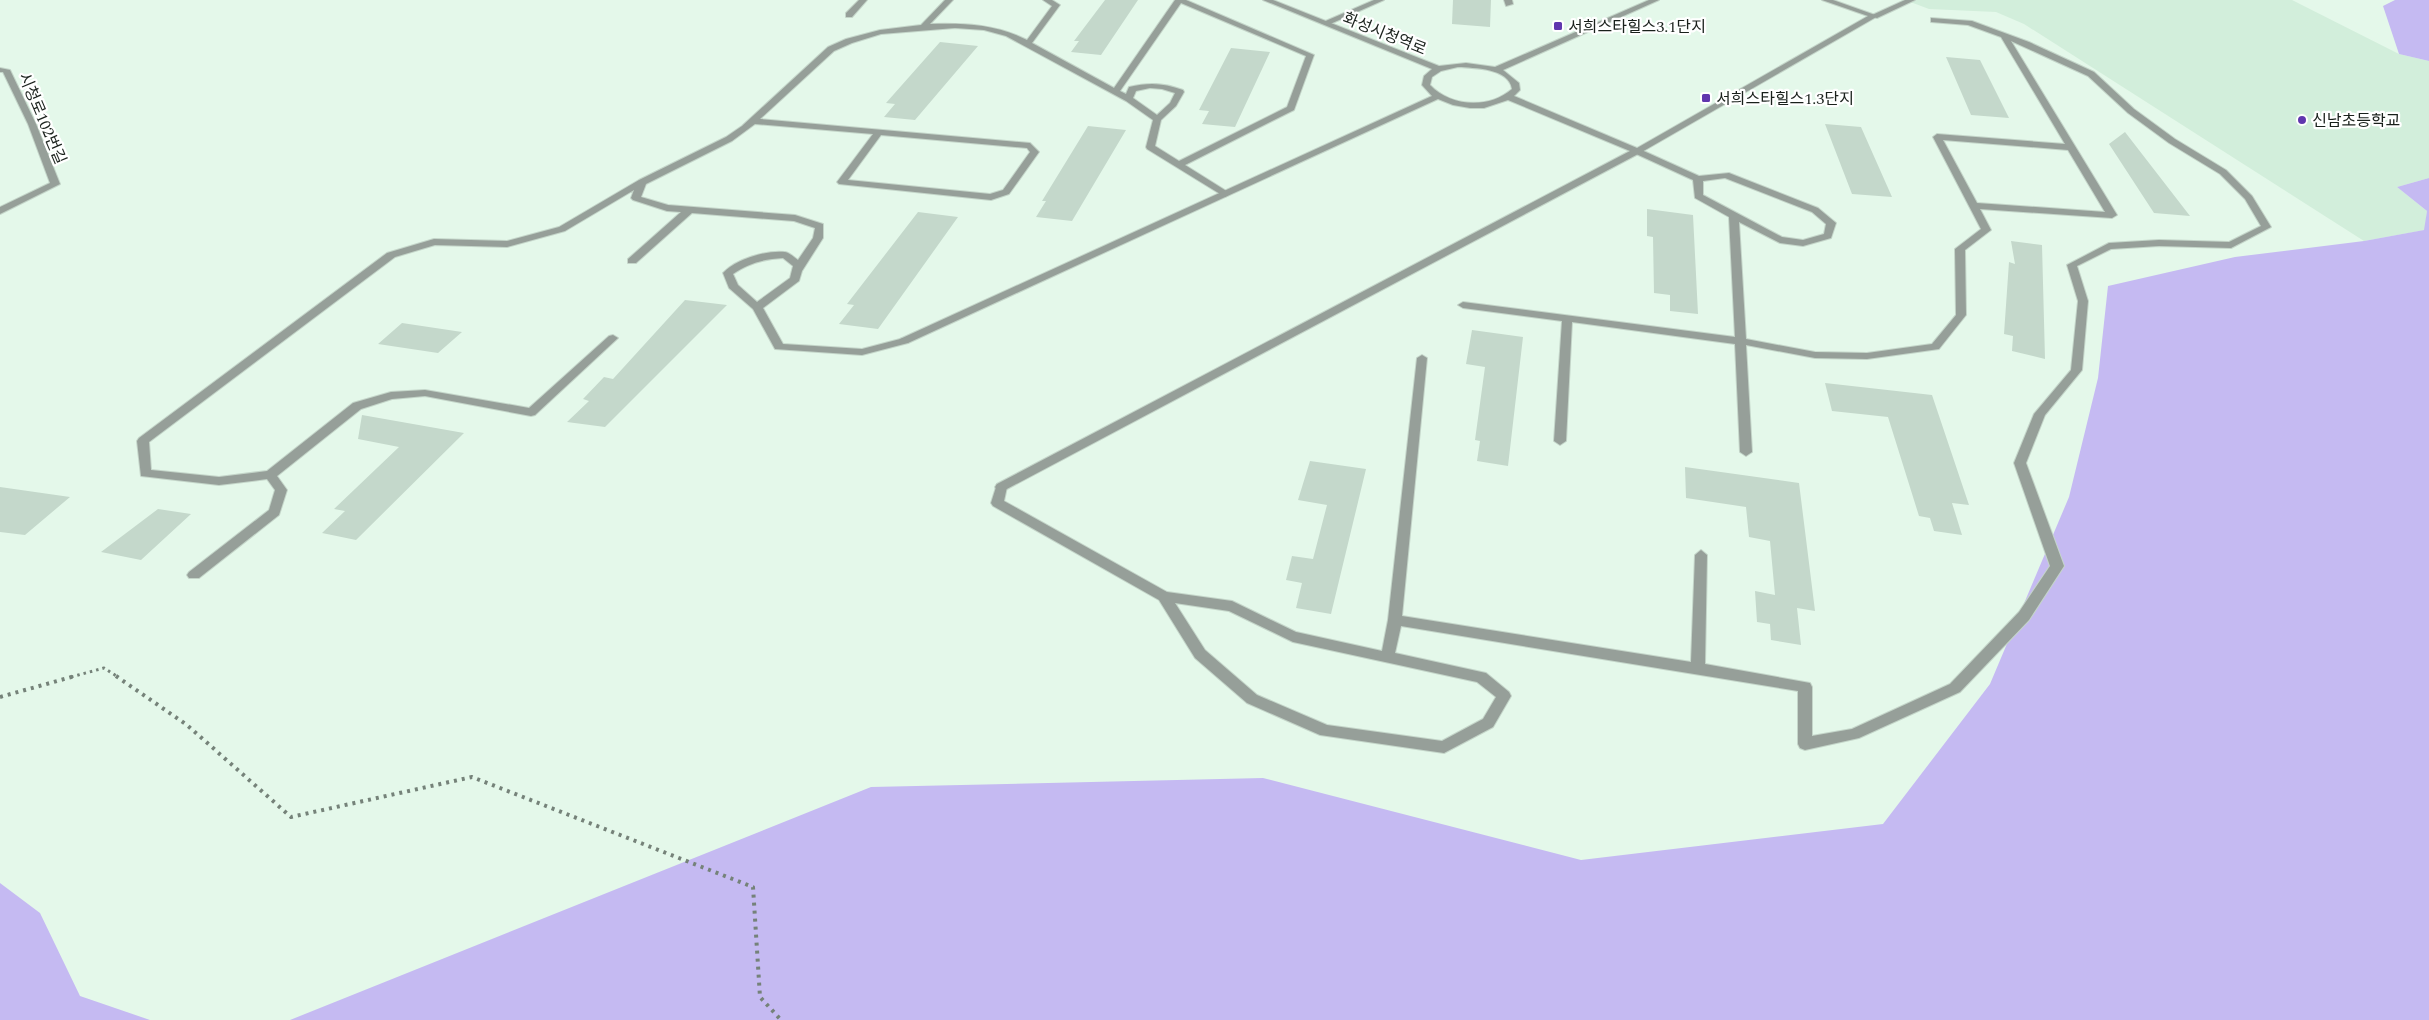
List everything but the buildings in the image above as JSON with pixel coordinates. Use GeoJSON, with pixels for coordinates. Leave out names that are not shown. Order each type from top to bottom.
{"type":"FeatureCollection","features":[{"type":"Feature","properties":{"kind":"street"},"geometry":{"type":"LineString","coordinates":[[849,16],[863,0]]}},
{"type":"Feature","properties":{"kind":"street"},"geometry":{"type":"LineString","coordinates":[[923,27],[949,0]]}},
{"type":"Feature","properties":{"kind":"street"},"geometry":{"type":"LineString","coordinates":[[1028,44],[1056,5],[1047,0]]}},
{"type":"Feature","properties":{"kind":"street"},"geometry":{"type":"LineString","coordinates":[[1115,92],[1180,0],[1310,55],[1291,108],[1178,165]]}},
{"type":"Feature","properties":{"kind":"street","name":"화성시청역로"},"geometry":{"type":"LineString","coordinates":[[1267,0],[1438,69]]}},
{"type":"Feature","properties":{"kind":"street"},"geometry":{"type":"LineString","coordinates":[[1324,23],[1380,0]]}},
{"type":"Feature","properties":{"kind":"street"},"geometry":{"type":"LineString","coordinates":[[1496,70],[1655,0]]}},
{"type":"Feature","properties":{"kind":"street"},"geometry":{"type":"LineString","coordinates":[[1826,0],[1874,16]]}},
{"type":"Feature","properties":{"kind":"street"},"geometry":{"type":"LineString","coordinates":[[1164,597],[1200,654],[1252,699],[1325,731],[1444,747],[1488,723],[1504,696],[1481,677],[1293,637],[1232,606],[1164,597],[997,502],[1001,487],[1637,151],[1874,16],[1911,0]]}},
{"type":"Feature","properties":{"kind":"street"},"geometry":{"type":"LineString","coordinates":[[1395,620],[1805,687],[1805,744],[1854,734],[1955,688],[2024,616],[2056,566],[2020,464],[2040,414],[2076,370],[2083,301],[2072,265],[2109,246],[2159,243],[2232,245],[2266,227],[2249,198],[2223,172],[2172,141],[2131,111],[2091,74],[2004,36],[1969,23],[1934,20]]}},
{"type":"Feature","properties":{"kind":"street"},"geometry":{"type":"LineString","coordinates":[[613,338],[531,412],[425,393],[391,396],[357,406],[270,475],[220,481],[144,473],[143,441],[391,255],[434,242],[507,244],[562,230],[642,182],[729,139],[753,121],[831,49],[849,40],[880,32],[923,27],[984,28],[1009,34],[1129,99],[1157,119]]}},
{"type":"Feature","properties":{"kind":"street"},"geometry":{"type":"LineString","coordinates":[[1974,206],[2112,216],[2004,36]]}},
{"type":"Feature","properties":{"kind":"street"},"geometry":{"type":"LineString","coordinates":[[1466,65],[1496,70],[1509,77],[1515,83],[1516,90],[1502,101],[1479,105],[1459,103],[1438,96],[1429,89],[1426,80],[1428,76],[1438,69],[1466,65]]}},
{"type":"Feature","properties":{"kind":"street","name":"시청로102번길"},"geometry":{"type":"LineString","coordinates":[[0,70],[6,70],[15,88],[32,124],[55,184],[0,211]]}},
{"type":"Feature","properties":{"kind":"street"},"geometry":{"type":"LineString","coordinates":[[1129,99],[1132,89],[1147,84],[1164,85],[1180,92],[1173,104],[1157,119],[1150,147],[1225,194]]}},
{"type":"Feature","properties":{"kind":"street"},"geometry":{"type":"LineString","coordinates":[[758,307],[795,279],[798,265],[785,255],[767,255],[751,260],[739,265],[728,273],[733,286],[758,307],[779,347],[862,352],[904,341],[1438,96]]}},
{"type":"Feature","properties":{"kind":"street"},"geometry":{"type":"LineString","coordinates":[[1508,97],[1637,151],[1698,179],[1726,176],[1815,210],[1831,223],[1828,236],[1803,243],[1780,240],[1698,196],[1698,179]]}},
{"type":"Feature","properties":{"kind":"street"},"geometry":{"type":"LineString","coordinates":[[753,121],[1030,146],[1035,152],[1006,192],[991,198],[842,182],[878,133]]}},
{"type":"Feature","properties":{"kind":"street"},"geometry":{"type":"LineString","coordinates":[[1464,305],[1740,341],[1815,354],[1867,356],[1935,347],[1962,315],[1960,249],[1986,230],[1937,137],[2070,147]]}},
{"type":"Feature","properties":{"kind":"street"},"geometry":{"type":"LineString","coordinates":[[642,182],[636,198],[667,208],[795,218],[820,226],[818,238],[796,272]]}},
{"type":"Feature","properties":{"kind":"street"},"geometry":{"type":"LineString","coordinates":[[632,261],[689,210]]}},
{"type":"Feature","properties":{"kind":"street"},"geometry":{"type":"LineString","coordinates":[[1734,215],[1746,452]]}},
{"type":"Feature","properties":{"kind":"street"},"geometry":{"type":"LineString","coordinates":[[1560,441],[1567,319]]}},
{"type":"Feature","properties":{"kind":"street"},"geometry":{"type":"LineString","coordinates":[[1388,656],[1395,620],[1422,358]]}},
{"type":"Feature","properties":{"kind":"street"},"geometry":{"type":"LineString","coordinates":[[194,575],[275,512],[281,490],[270,475]]}},
{"type":"Feature","properties":{"kind":"street"},"geometry":{"type":"LineString","coordinates":[[1698,668],[1701,555]]}},
{"type":"Feature","properties":{"kind":"path"},"geometry":{"type":"LineString","coordinates":[[0,697],[104,668],[187,725],[291,817],[472,777],[753,888],[760,997],[781,1020]]}},
{"type":"Feature","properties":{"kind":"shaded area","name":"신남초등학교"},"geometry":{"type":"Polygon","coordinates":[[[1905,0],[2292,0],[2399,54],[2429,61],[2429,178],[2397,187],[2427,211],[2425,230],[2364,241],[2024,24],[1996,12],[1929,9],[1905,0]]]}},
{"type":"Feature","properties":{"kind":"shaded area"},"geometry":{"type":"Polygon","coordinates":[[[2395,0],[2429,0],[2429,61],[2399,54],[2383,6],[2395,0]]]}},
{"type":"Feature","properties":{"kind":"shaded area"},"geometry":{"type":"Polygon","coordinates":[[[2429,178],[2429,1020],[290,1020],[871,787],[1263,778],[1581,860],[1883,824],[1990,684],[2069,497],[2098,378],[2108,286],[2235,257],[2364,241],[2424,230],[2427,211],[2397,187],[2429,178]]]}},
{"type":"Feature","properties":{"kind":"shaded area"},"geometry":{"type":"Polygon","coordinates":[[[0,883],[40,913],[80,996],[150,1020],[0,1020],[0,883]]]}},
{"type":"Feature","properties":{"kind":"place","name":"서희스타힐스3.1단지"},"geometry":{"type":"Point","coordinates":[1558,26]}},
{"type":"Feature","properties":{"kind":"place","name":"서희스타힐스1.3단지"},"geometry":{"type":"Point","coordinates":[1706,98]}},
{"type":"Feature","properties":{"kind":"place","name":"신남초등학교"},"geometry":{"type":"Point","coordinates":[2302,120]}}]}
